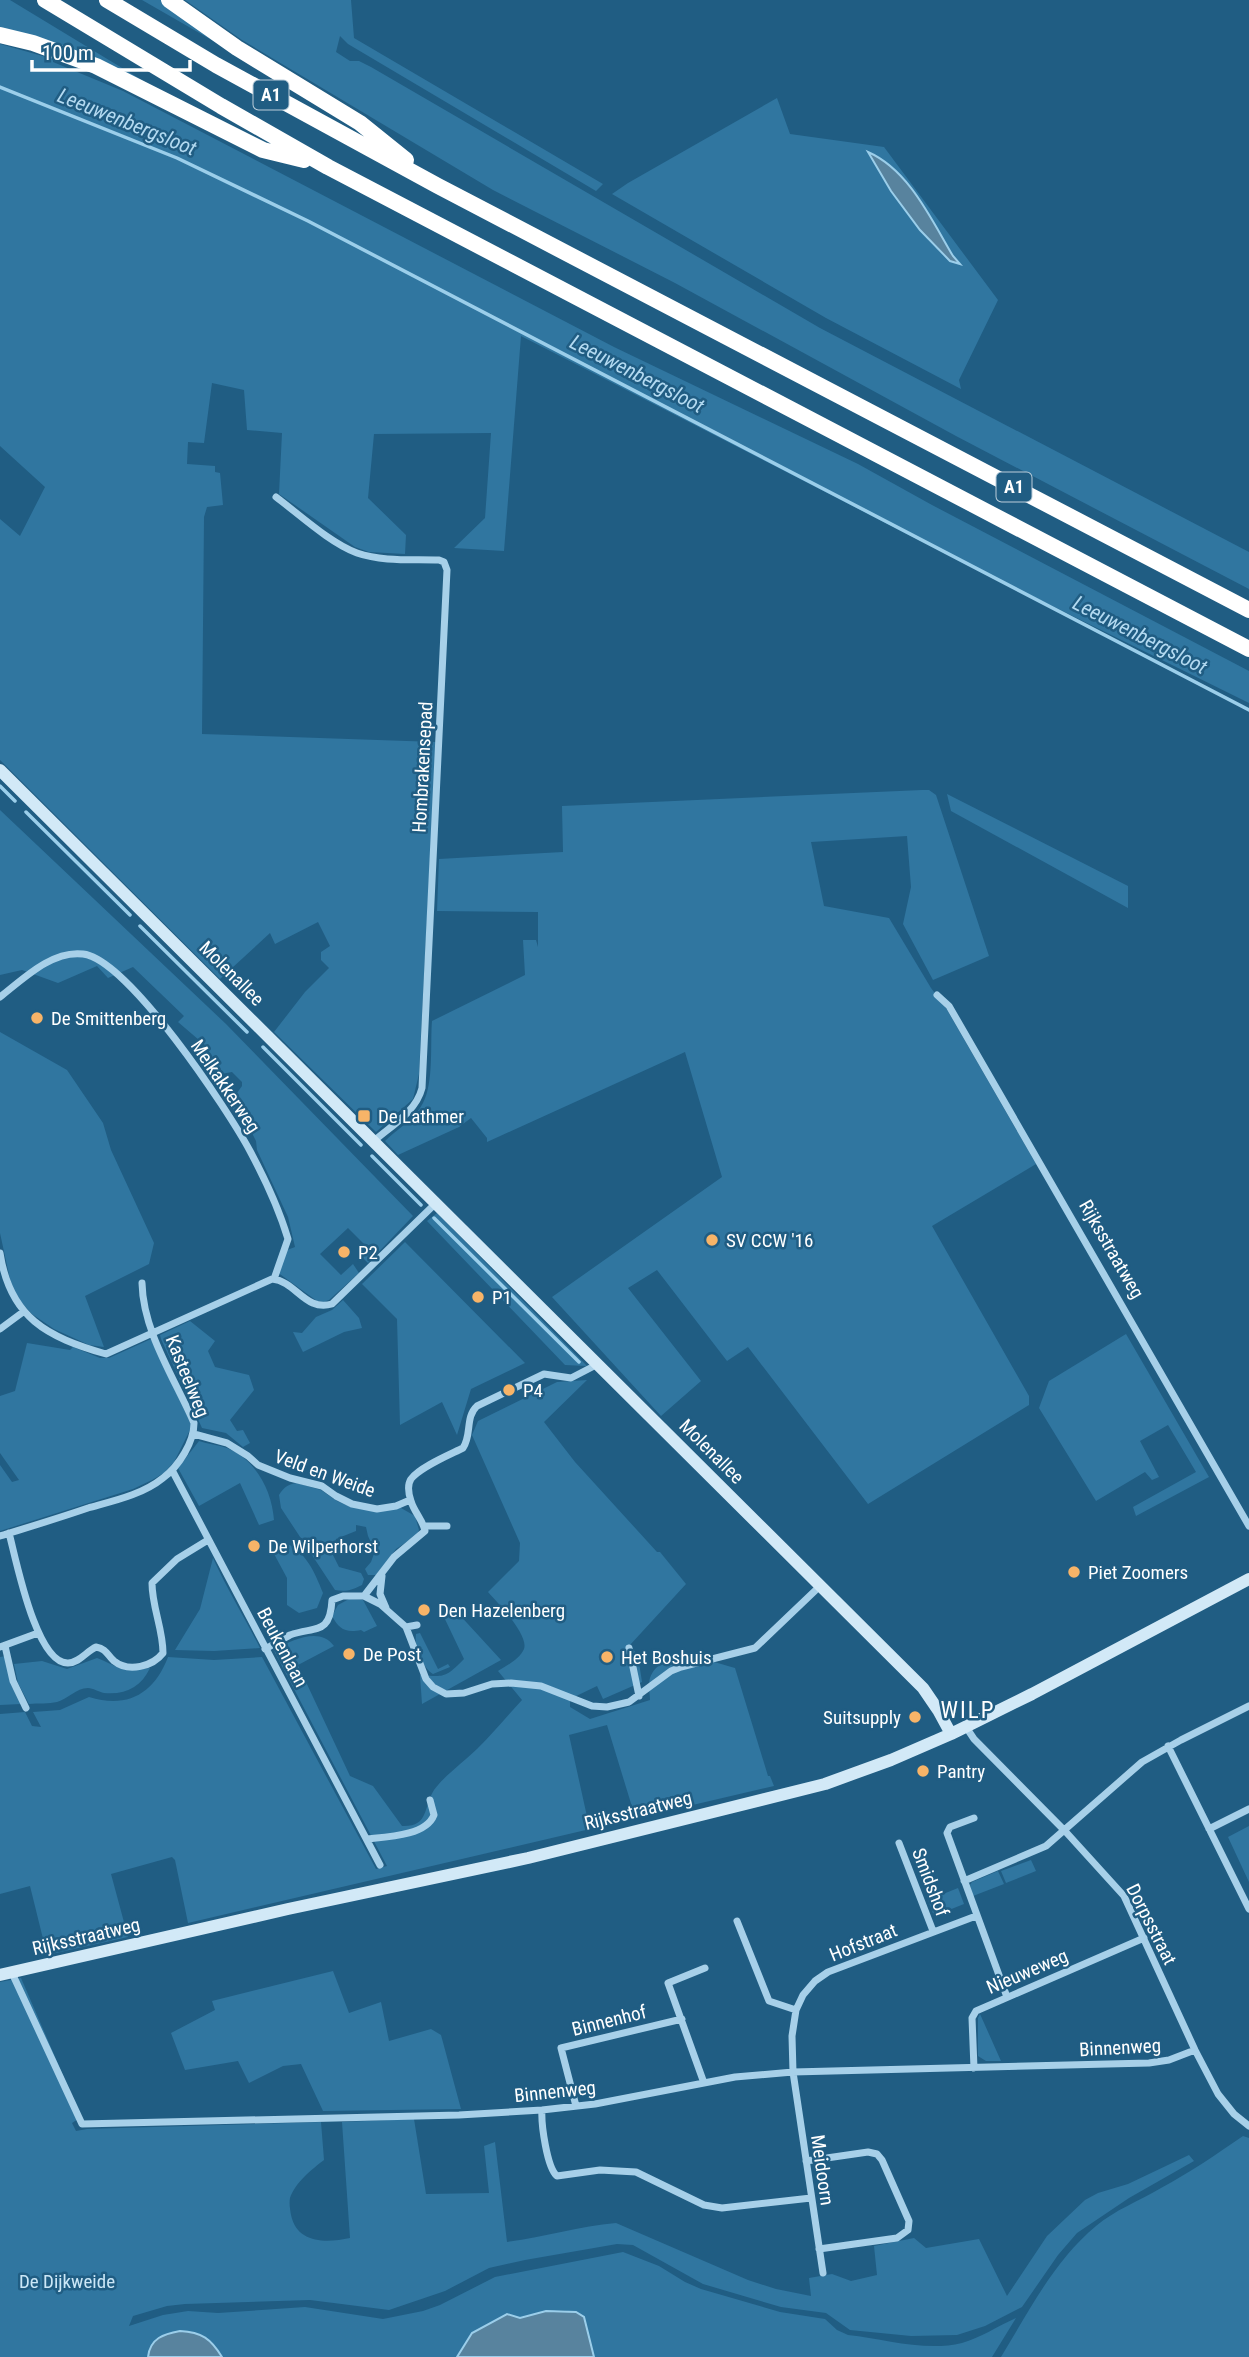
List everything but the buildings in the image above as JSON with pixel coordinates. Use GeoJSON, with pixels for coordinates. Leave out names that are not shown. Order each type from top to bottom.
{"type":"FeatureCollection","features":[{"type":"Feature","properties":{"kind":"highway","name":"A1"},"geometry":{"type":"LineString","coordinates":[[46,0],[328,167],[1249,649]]}},
{"type":"Feature","properties":{"kind":"highway","name":"A1"},"geometry":{"type":"LineString","coordinates":[[107,0],[216,65],[438,186],[1249,610]]}},
{"type":"Feature","properties":{"kind":"highway","name":"A1"},"geometry":{"type":"LineString","coordinates":[[169,0],[237,48],[360,123],[438,186]]}},
{"type":"Feature","properties":{"kind":"highway","name":"A1"},"geometry":{"type":"LineString","coordinates":[[0,35],[33,43],[96,66],[263,149],[328,167]]}},
{"type":"Feature","properties":{"kind":"main road","name":"Molenallee"},"geometry":{"type":"LineString","coordinates":[[0,770],[923,1688],[951,1734]]}},
{"type":"Feature","properties":{"kind":"main road","name":"Rijksstraatweg"},"geometry":{"type":"LineString","coordinates":[[6,1974],[528,1857],[800,1792],[891,1760],[966,1727],[1249,1579]]}},
{"type":"Feature","properties":{"kind":"street","name":"Hombrakensepad"},"geometry":{"type":"LineString","coordinates":[[276,497],[337,541],[357,552],[380,558],[439,560],[444,562],[447,570],[422,1088],[410,1110],[374,1141]]}},
{"type":"Feature","properties":{"kind":"street","name":"Melkakkerweg"},"geometry":{"type":"LineString","coordinates":[[0,997],[48,962],[74,953],[86,954],[101,961],[133,990],[196,1068],[252,1154],[288,1239],[271,1280]]}},
{"type":"Feature","properties":{"kind":"street","name":"Rijksstraatweg"},"geometry":{"type":"LineString","coordinates":[[937,995],[948,1006],[1249,1526]]}},
{"type":"Feature","properties":{"kind":"street"},"geometry":{"type":"LineString","coordinates":[[142,1283],[143,1298],[153,1333],[271,1280],[282,1281],[311,1304],[323,1307],[332,1304],[436,1203]]}},
{"type":"Feature","properties":{"kind":"street","name":"Kasteelweg"},"geometry":{"type":"LineString","coordinates":[[0,1253],[11,1292],[23,1312],[52,1334],[106,1354],[153,1333],[194,1423],[194,1434],[172,1470],[152,1486],[128,1497],[0,1536]]}},
{"type":"Feature","properties":{"kind":"street"},"geometry":{"type":"LineString","coordinates":[[0,1329],[23,1312]]}},
{"type":"Feature","properties":{"kind":"street"},"geometry":{"type":"LineString","coordinates":[[364,1596],[394,1557],[425,1531],[410,1500],[408,1487],[416,1475],[463,1448],[469,1432],[470,1414],[477,1406],[544,1374],[571,1378],[598,1364]]}},
{"type":"Feature","properties":{"kind":"street","name":"Veld en Weide"},"geometry":{"type":"LineString","coordinates":[[194,1434],[227,1443],[258,1465],[290,1478],[322,1486],[352,1504],[377,1508],[396,1506],[410,1500]]}},
{"type":"Feature","properties":{"kind":"street","name":"Beukenlaan"},"geometry":{"type":"LineString","coordinates":[[172,1470],[380,1866]]}},
{"type":"Feature","properties":{"kind":"street"},"geometry":{"type":"LineString","coordinates":[[424,1526],[447,1526]]}},
{"type":"Feature","properties":{"kind":"street"},"geometry":{"type":"LineString","coordinates":[[9,1533],[38,1633],[53,1657],[66,1663],[72,1662],[96,1647],[102,1648],[115,1662],[131,1667],[156,1662],[163,1653],[152,1583],[177,1559],[208,1540]]}},
{"type":"Feature","properties":{"kind":"street"},"geometry":{"type":"LineString","coordinates":[[382,1575],[380,1594],[387,1610]]}},
{"type":"Feature","properties":{"kind":"street"},"geometry":{"type":"LineString","coordinates":[[265,1649],[291,1635],[321,1629],[327,1623],[332,1610],[332,1600],[342,1596],[364,1596],[407,1627],[426,1679],[433,1687],[446,1694],[464,1693],[492,1684],[512,1683],[541,1686],[599,1707],[623,1704],[681,1667],[755,1648],[820,1586]]}},
{"type":"Feature","properties":{"kind":"street"},"geometry":{"type":"LineString","coordinates":[[407,1627],[417,1625]]}},
{"type":"Feature","properties":{"kind":"street"},"geometry":{"type":"LineString","coordinates":[[26,1707],[12,1681],[3,1647],[38,1633]]}},
{"type":"Feature","properties":{"kind":"street"},"geometry":{"type":"LineString","coordinates":[[629,1648],[639,1696]]}},
{"type":"Feature","properties":{"kind":"street"},"geometry":{"type":"LineString","coordinates":[[964,1881],[1040,1849],[1065,1831],[1134,1767],[1168,1746],[1249,1706]]}},
{"type":"Feature","properties":{"kind":"street","name":"Dorpsstraat"},"geometry":{"type":"LineString","coordinates":[[966,1727],[977,1742],[1065,1831],[1124,1896],[1218,2094],[1234,2114],[1249,2126]]}},
{"type":"Feature","properties":{"kind":"street"},"geometry":{"type":"LineString","coordinates":[[1168,1746],[1249,1909]]}},
{"type":"Feature","properties":{"kind":"street"},"geometry":{"type":"LineString","coordinates":[[367,1839],[400,1834],[427,1825],[434,1815],[430,1800]]}},
{"type":"Feature","properties":{"kind":"street"},"geometry":{"type":"LineString","coordinates":[[1209,1829],[1249,1809]]}},
{"type":"Feature","properties":{"kind":"street"},"geometry":{"type":"LineString","coordinates":[[974,1818],[950,1827],[947,1833],[1007,1997]]}},
{"type":"Feature","properties":{"kind":"street","name":"Smidshof"},"geometry":{"type":"LineString","coordinates":[[899,1843],[933,1931]]}},
{"type":"Feature","properties":{"kind":"street","name":"Hofstraat"},"geometry":{"type":"LineString","coordinates":[[793,2072],[792,2036],[796,2010],[810,1986],[828,1972],[976,1916]]}},
{"type":"Feature","properties":{"kind":"street"},"geometry":{"type":"LineString","coordinates":[[737,1921],[769,2001],[796,2010]]}},
{"type":"Feature","properties":{"kind":"street","name":"Nieuweweg"},"geometry":{"type":"LineString","coordinates":[[974,2068],[973,2015],[980,2009],[1144,1938]]}},
{"type":"Feature","properties":{"kind":"street"},"geometry":{"type":"LineString","coordinates":[[704,2083],[668,1983],[705,1968]]}},
{"type":"Feature","properties":{"kind":"street","name":"Binnenweg"},"geometry":{"type":"LineString","coordinates":[[6,1974],[82,2124],[459,2115],[542,2110],[735,2077],[793,2072],[1159,2062],[1195,2050]]}},
{"type":"Feature","properties":{"kind":"street","name":"Binnenhof"},"geometry":{"type":"LineString","coordinates":[[576,2106],[561,2048],[681,2019]]}},
{"type":"Feature","properties":{"kind":"street","name":"Meidoorn"},"geometry":{"type":"LineString","coordinates":[[793,2072],[823,2273]]}},
{"type":"Feature","properties":{"kind":"street"},"geometry":{"type":"LineString","coordinates":[[542,2110],[542,2125],[551,2171],[557,2176],[600,2169],[636,2172],[704,2204],[722,2208],[811,2197]]}},
{"type":"Feature","properties":{"kind":"street"},"geometry":{"type":"LineString","coordinates":[[806,2161],[868,2152],[877,2154],[909,2221],[908,2231],[897,2238],[819,2249]]}},
{"type":"Feature","properties":{"kind":"green space"},"geometry":{"type":"Polygon","coordinates":[[[0,0],[10,0],[160,91],[0,31],[0,0]]]}},
{"type":"Feature","properties":{"kind":"green space"},"geometry":{"type":"Polygon","coordinates":[[[142,0],[162,0],[269,73],[142,0]]]}},
{"type":"Feature","properties":{"kind":"green space"},"geometry":{"type":"Polygon","coordinates":[[[185,0],[351,0],[354,38],[603,184],[596,191],[348,44],[340,36],[336,52],[350,61],[359,61],[371,67],[820,328],[1249,552],[1249,589],[956,436],[675,283],[493,190],[242,40],[185,0]]]}},
{"type":"Feature","properties":{"kind":"green space"},"geometry":{"type":"Polygon","coordinates":[[[0,44],[53,59],[53,62],[123,91],[614,347],[858,464],[1249,671],[1249,703],[911,536],[521,336],[504,551],[454,548],[485,518],[491,433],[374,434],[368,498],[406,535],[405,554],[369,552],[355,547],[279,494],[282,433],[247,430],[244,390],[212,383],[204,443],[188,442],[187,464],[215,466],[215,472],[220,473],[223,505],[207,507],[204,517],[202,734],[436,742],[419,1074],[413,1099],[376,1132],[274,1032],[305,992],[329,968],[321,960],[321,952],[330,946],[318,922],[275,944],[270,933],[220,979],[0,760],[0,519],[20,536],[45,487],[0,446],[0,44]]]}},
{"type":"Feature","properties":{"kind":"green space"},"geometry":{"type":"Polygon","coordinates":[[[777,98],[790,134],[884,147],[998,300],[959,380],[961,389],[826,318],[612,194],[777,98]],[[911,188],[941,251],[950,261],[959,263],[911,188]]]}},
{"type":"Feature","properties":{"kind":"green space"},"geometry":{"type":"Polygon","coordinates":[[[929,790],[936,795],[989,956],[933,980],[903,924],[911,887],[907,836],[811,842],[824,906],[889,918],[946,1008],[1036,1164],[932,1226],[1029,1396],[1029,1405],[868,1504],[748,1347],[727,1361],[657,1270],[628,1288],[701,1381],[661,1416],[552,1297],[722,1177],[685,1052],[487,1142],[487,1138],[471,1118],[459,1127],[398,1155],[385,1141],[406,1124],[423,1103],[430,1074],[432,1021],[525,975],[523,940],[536,940],[538,947],[538,912],[437,911],[439,859],[563,852],[562,806],[929,790]]]}},
{"type":"Feature","properties":{"kind":"green space"},"geometry":{"type":"Polygon","coordinates":[[[947,794],[1128,886],[1128,908],[951,811],[947,794]]]}},
{"type":"Feature","properties":{"kind":"green space"},"geometry":{"type":"Polygon","coordinates":[[[0,810],[226,1024],[413,1216],[368,1263],[361,1256],[368,1248],[348,1228],[320,1254],[341,1275],[353,1264],[359,1273],[329,1300],[317,1301],[277,1272],[282,1252],[295,1247],[288,1217],[257,1150],[256,1141],[229,1104],[242,1082],[232,1072],[221,1074],[209,1065],[209,1051],[206,1046],[178,1022],[184,1016],[133,967],[108,978],[97,966],[58,983],[22,970],[0,975],[0,810]]]}},
{"type":"Feature","properties":{"kind":"green space"},"geometry":{"type":"Polygon","coordinates":[[[0,1032],[67,1070],[103,1123],[111,1150],[154,1243],[149,1264],[85,1296],[104,1347],[89,1345],[54,1329],[32,1314],[20,1301],[11,1284],[0,1233],[0,1032]]]}},
{"type":"Feature","properties":{"kind":"green space"},"geometry":{"type":"Polygon","coordinates":[[[437,1213],[587,1366],[565,1365],[427,1221],[437,1213]]]}},
{"type":"Feature","properties":{"kind":"green space"},"geometry":{"type":"Polygon","coordinates":[[[405,1242],[525,1363],[471,1389],[457,1435],[442,1402],[400,1425],[397,1319],[362,1284],[405,1242]]]}},
{"type":"Feature","properties":{"kind":"green space"},"geometry":{"type":"Polygon","coordinates":[[[343,1300],[359,1318],[362,1328],[344,1332],[303,1352],[293,1332],[302,1333],[316,1317],[332,1310],[343,1300]]]}},
{"type":"Feature","properties":{"kind":"green space"},"geometry":{"type":"Polygon","coordinates":[[[190,1321],[215,1341],[208,1351],[215,1367],[249,1375],[254,1390],[230,1420],[237,1431],[243,1430],[250,1443],[243,1447],[226,1433],[202,1428],[161,1339],[160,1335],[190,1321]]]}},
{"type":"Feature","properties":{"kind":"green space"},"geometry":{"type":"Polygon","coordinates":[[[1126,1334],[1209,1477],[1136,1516],[1133,1507],[1196,1472],[1168,1425],[1140,1441],[1159,1477],[1152,1480],[1145,1472],[1096,1501],[1039,1408],[1049,1381],[1126,1334]]]}},
{"type":"Feature","properties":{"kind":"green space"},"geometry":{"type":"Polygon","coordinates":[[[151,1339],[191,1424],[174,1462],[164,1473],[133,1489],[0,1531],[0,1465],[12,1482],[19,1480],[0,1453],[0,1396],[15,1391],[27,1343],[70,1350],[73,1347],[100,1358],[109,1358],[151,1339]]]}},
{"type":"Feature","properties":{"kind":"green space"},"geometry":{"type":"Polygon","coordinates":[[[587,1380],[544,1422],[575,1462],[657,1552],[660,1552],[686,1584],[630,1645],[638,1656],[642,1682],[603,1699],[597,1686],[570,1699],[570,1707],[590,1719],[650,1700],[649,1680],[656,1668],[675,1659],[700,1659],[735,1668],[768,1776],[774,1786],[188,1923],[175,1860],[172,1857],[111,1874],[128,1937],[47,1955],[30,1886],[0,1894],[0,1714],[25,1712],[32,1726],[41,1727],[33,1712],[60,1710],[89,1697],[115,1701],[138,1695],[155,1681],[168,1657],[214,1660],[262,1657],[376,1869],[387,1866],[273,1649],[313,1636],[328,1640],[334,1646],[298,1665],[350,1776],[373,1786],[402,1826],[421,1820],[438,1785],[478,1748],[522,1700],[498,1671],[512,1662],[524,1649],[522,1636],[512,1619],[488,1592],[519,1561],[520,1543],[472,1435],[478,1421],[557,1382],[587,1380]],[[607,1725],[569,1735],[588,1821],[633,1810],[607,1725]]]}},
{"type":"Feature","properties":{"kind":"green space"},"geometry":{"type":"Polygon","coordinates":[[[199,1441],[227,1448],[254,1468],[266,1487],[274,1520],[259,1525],[240,1483],[199,1506],[178,1468],[199,1441]]]}},
{"type":"Feature","properties":{"kind":"green space"},"geometry":{"type":"Polygon","coordinates":[[[297,1483],[321,1490],[351,1507],[401,1508],[415,1516],[419,1530],[417,1535],[396,1549],[376,1575],[368,1575],[365,1569],[375,1551],[366,1527],[356,1525],[356,1531],[336,1539],[332,1553],[339,1567],[361,1573],[364,1579],[362,1585],[355,1588],[335,1590],[281,1508],[279,1495],[286,1486],[297,1483]]]}},
{"type":"Feature","properties":{"kind":"green space"},"geometry":{"type":"Polygon","coordinates":[[[283,1542],[298,1551],[312,1570],[323,1593],[317,1608],[299,1613],[287,1605],[287,1578],[273,1552],[283,1542]]]}},
{"type":"Feature","properties":{"kind":"green space"},"geometry":{"type":"Polygon","coordinates":[[[213,1558],[260,1648],[175,1650],[200,1609],[213,1558]]]}},
{"type":"Feature","properties":{"kind":"green space"},"geometry":{"type":"Polygon","coordinates":[[[349,1599],[363,1600],[377,1626],[364,1632],[340,1627],[332,1616],[338,1605],[349,1599]]]}},
{"type":"Feature","properties":{"kind":"green space"},"geometry":{"type":"Polygon","coordinates":[[[456,1611],[501,1660],[422,1704],[420,1675],[444,1675],[464,1659],[443,1615],[456,1611]]]}},
{"type":"Feature","properties":{"kind":"green space"},"geometry":{"type":"Polygon","coordinates":[[[420,1633],[438,1669],[448,1664],[450,1667],[433,1674],[429,1671],[418,1651],[416,1634],[420,1633]]]}},
{"type":"Feature","properties":{"kind":"green space"},"geometry":{"type":"Polygon","coordinates":[[[6,1656],[11,1685],[21,1704],[0,1705],[0,1657],[6,1656]]]}},
{"type":"Feature","properties":{"kind":"green space"},"geometry":{"type":"Polygon","coordinates":[[[97,1658],[128,1670],[150,1668],[137,1685],[126,1691],[104,1693],[84,1688],[57,1702],[29,1704],[18,1683],[14,1664],[42,1661],[67,1669],[97,1658]]]}},
{"type":"Feature","properties":{"kind":"green space"},"geometry":{"type":"Polygon","coordinates":[[[1249,1826],[1249,1882],[1228,1837],[1249,1826]]]}},
{"type":"Feature","properties":{"kind":"green space"},"geometry":{"type":"Polygon","coordinates":[[[1031,1860],[1036,1871],[1006,1883],[1001,1871],[1031,1860]]]}},
{"type":"Feature","properties":{"kind":"green space"},"geometry":{"type":"Polygon","coordinates":[[[998,1871],[1004,1884],[973,1896],[970,1885],[972,1882],[998,1871]]]}},
{"type":"Feature","properties":{"kind":"green space"},"geometry":{"type":"Polygon","coordinates":[[[958,1888],[964,1904],[934,1916],[928,1900],[958,1888]]]}},
{"type":"Feature","properties":{"kind":"green space"},"geometry":{"type":"Polygon","coordinates":[[[333,1971],[349,2013],[381,2002],[389,2041],[431,2029],[441,2035],[461,2109],[323,2111],[301,2064],[283,2066],[249,2083],[238,2061],[185,2070],[171,2033],[215,2010],[212,2001],[333,1971]]]}},
{"type":"Feature","properties":{"kind":"green space","name":"De Dijkweide"},"geometry":{"type":"Polygon","coordinates":[[[21,1978],[81,2117],[72,2123],[76,2131],[321,2122],[324,2160],[300,2182],[292,2192],[290,2202],[294,2225],[306,2236],[323,2241],[350,2238],[342,2122],[414,2119],[426,2194],[489,2193],[484,2146],[495,2142],[507,2242],[616,2223],[748,2280],[811,2296],[809,2278],[832,2274],[851,2281],[877,2275],[874,2246],[914,2238],[926,2248],[979,2239],[1007,2296],[1047,2236],[1085,2200],[1128,2184],[1189,2155],[1194,2161],[1129,2198],[1077,2233],[1058,2255],[1022,2307],[985,2326],[957,2335],[911,2336],[850,2330],[826,2313],[781,2307],[703,2284],[633,2245],[617,2244],[489,2268],[445,2291],[389,2310],[310,2300],[185,2304],[133,2316],[129,2326],[163,2315],[188,2311],[218,2313],[305,2307],[383,2319],[440,2305],[495,2277],[623,2252],[659,2266],[701,2289],[780,2312],[825,2319],[837,2330],[848,2335],[919,2345],[948,2345],[976,2338],[1016,2318],[992,2357],[594,2357],[584,2317],[559,2311],[491,2322],[476,2334],[457,2357],[222,2357],[213,2344],[149,2349],[148,2357],[0,2357],[0,1982],[21,1978]]]}},
{"type":"Feature","properties":{"kind":"green space"},"geometry":{"type":"Polygon","coordinates":[[[980,2014],[1001,2061],[986,2061],[978,2056],[980,2014]]]}},
{"type":"Feature","properties":{"kind":"green space"},"geometry":{"type":"Polygon","coordinates":[[[1243,2136],[1249,2138],[1249,2357],[1001,2357],[1055,2271],[1096,2226],[1119,2210],[1192,2170],[1243,2136]]]}},
{"type":"Feature","properties":{"kind":"shaded area"},"geometry":{"type":"Polygon","coordinates":[[[868,152],[883,160],[907,183],[960,264],[950,261],[920,230],[891,191],[868,152]]]}},
{"type":"Feature","properties":{"kind":"shaded area"},"geometry":{"type":"Polygon","coordinates":[[[546,2311],[576,2312],[584,2317],[594,2357],[457,2357],[472,2333],[507,2314],[520,2318],[546,2311]]]}},
{"type":"Feature","properties":{"kind":"shaded area"},"geometry":{"type":"Polygon","coordinates":[[[180,2331],[205,2338],[222,2357],[148,2357],[155,2341],[180,2331]]]}},
{"type":"Feature","properties":{"kind":"waterway","name":"Leeuwenbergsloot"},"geometry":{"type":"LineString","coordinates":[[0,87],[177,158],[308,221],[1249,710]]}},
{"type":"Feature","properties":{"kind":"waterway"},"geometry":{"type":"LineString","coordinates":[[0,786],[15,801]]}},
{"type":"Feature","properties":{"kind":"waterway"},"geometry":{"type":"LineString","coordinates":[[26,812],[130,915]]}},
{"type":"Feature","properties":{"kind":"waterway"},"geometry":{"type":"LineString","coordinates":[[140,926],[247,1032]]}},
{"type":"Feature","properties":{"kind":"waterway"},"geometry":{"type":"LineString","coordinates":[[263,1047],[361,1145]]}},
{"type":"Feature","properties":{"kind":"waterway"},"geometry":{"type":"LineString","coordinates":[[372,1156],[421,1205]]}},
{"type":"Feature","properties":{"kind":"waterway"},"geometry":{"type":"LineString","coordinates":[[434,1218],[579,1362]]}},
{"type":"Feature","properties":{"kind":"place","name":"De Smittenberg"},"geometry":{"type":"Point","coordinates":[37,1018]}},
{"type":"Feature","properties":{"kind":"place","name":"De Lathmer"},"geometry":{"type":"Point","coordinates":[364,1116]}},
{"type":"Feature","properties":{"kind":"place","name":"SV CCW '16"},"geometry":{"type":"Point","coordinates":[712,1240]}},
{"type":"Feature","properties":{"kind":"place","name":"P2"},"geometry":{"type":"Point","coordinates":[344,1252]}},
{"type":"Feature","properties":{"kind":"place","name":"P1"},"geometry":{"type":"Point","coordinates":[478,1297]}},
{"type":"Feature","properties":{"kind":"place","name":"P4"},"geometry":{"type":"Point","coordinates":[509,1390]}},
{"type":"Feature","properties":{"kind":"place","name":"De Wilperhorst"},"geometry":{"type":"Point","coordinates":[254,1546]}},
{"type":"Feature","properties":{"kind":"place","name":"Piet Zoomers"},"geometry":{"type":"Point","coordinates":[1074,1572]}},
{"type":"Feature","properties":{"kind":"place","name":"Den Hazelenberg"},"geometry":{"type":"Point","coordinates":[424,1610]}},
{"type":"Feature","properties":{"kind":"place","name":"De Post"},"geometry":{"type":"Point","coordinates":[349,1654]}},
{"type":"Feature","properties":{"kind":"place","name":"Het Boshuis"},"geometry":{"type":"Point","coordinates":[607,1657]}},
{"type":"Feature","properties":{"kind":"place","name":"Suitsupply"},"geometry":{"type":"Point","coordinates":[915,1717]}},
{"type":"Feature","properties":{"kind":"place","name":"Pantry"},"geometry":{"type":"Point","coordinates":[923,1771]}},
{"type":"Feature","properties":{"kind":"district","name":"WILP"},"geometry":{"type":"Point","coordinates":[968,1710]}}]}
